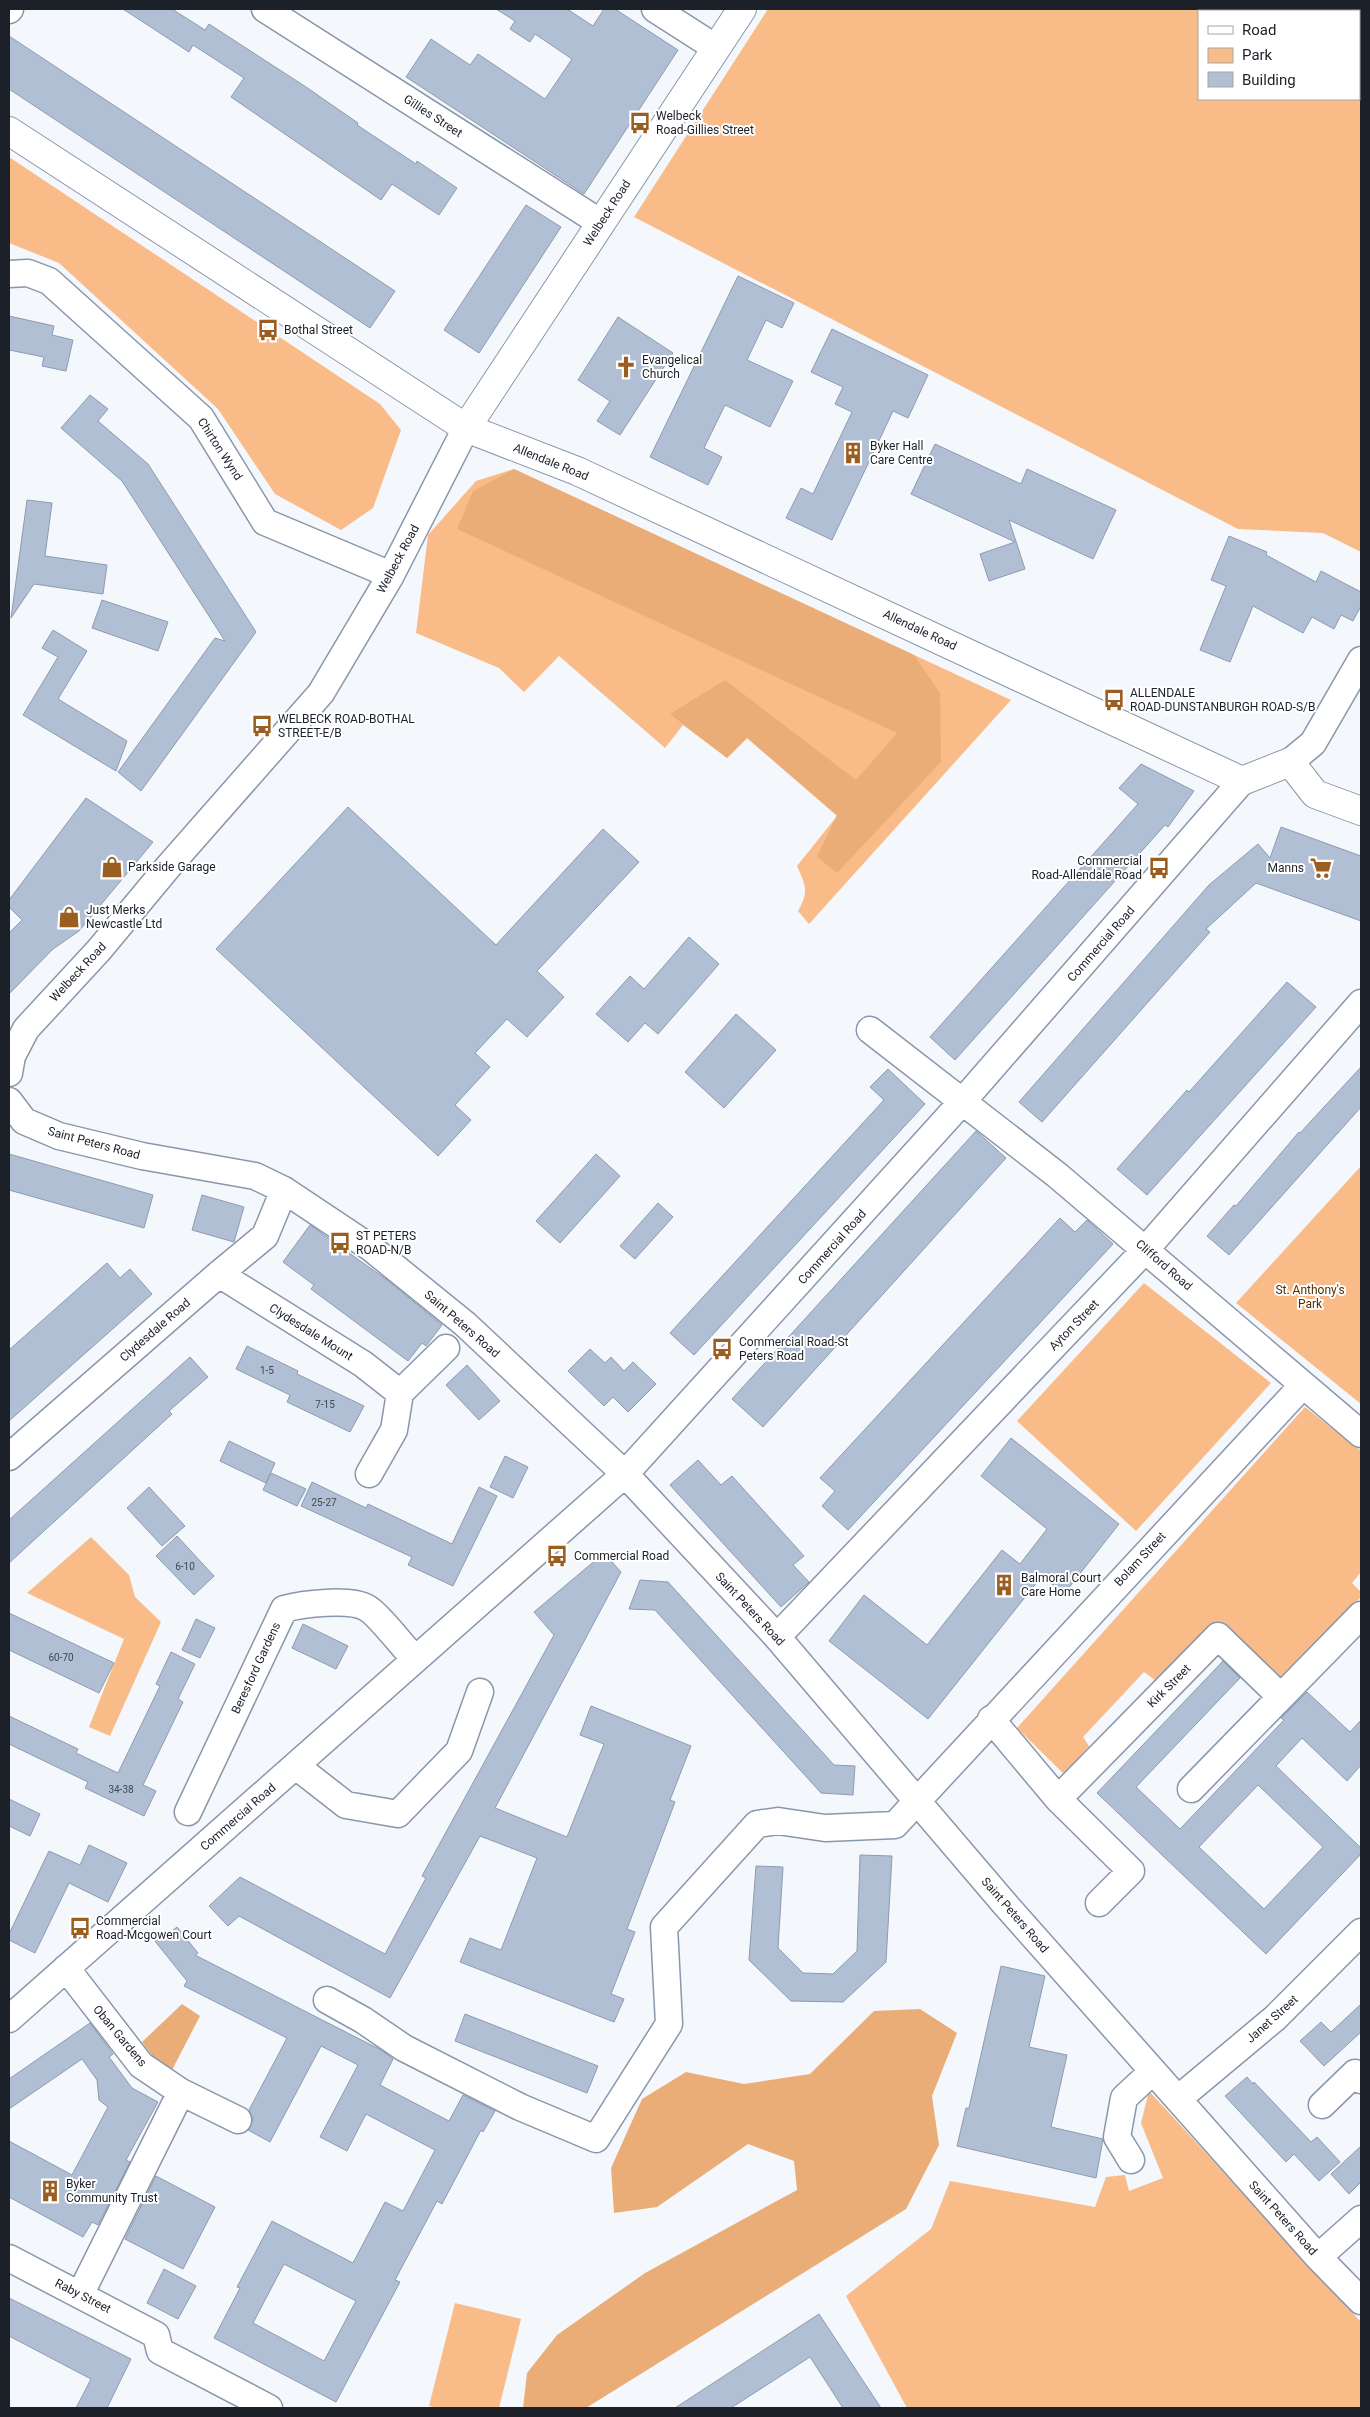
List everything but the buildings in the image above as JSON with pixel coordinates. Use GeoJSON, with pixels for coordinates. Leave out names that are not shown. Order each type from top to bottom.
{"type":"FeatureCollection","features":[{"type":"Feature","properties":{"kind":"main road","name":"Welbeck Road"},"geometry":{"type":"LineString","coordinates":[[466,428],[742,9]]}},
{"type":"Feature","properties":{"kind":"main road"},"geometry":{"type":"LineString","coordinates":[[9,131],[466,428]]}},
{"type":"Feature","properties":{"kind":"main road","name":"Allendale Road"},"geometry":{"type":"LineString","coordinates":[[466,428],[577,471],[1242,781]]}},
{"type":"Feature","properties":{"kind":"main road"},"geometry":{"type":"LineString","coordinates":[[1242,781],[1290,762],[1315,794],[1361,811]]}},
{"type":"Feature","properties":{"kind":"street","name":"Gillies Street"},"geometry":{"type":"LineString","coordinates":[[265,9],[601,223]]}},
{"type":"Feature","properties":{"kind":"street"},"geometry":{"type":"LineString","coordinates":[[655,9],[716,48]]}},
{"type":"Feature","properties":{"kind":"street","name":"Chirton Wynd"},"geometry":{"type":"LineString","coordinates":[[9,274],[28,273],[49,281],[201,418],[265,522],[391,574]]}},
{"type":"Feature","properties":{"kind":"street","name":"Welbeck Road"},"geometry":{"type":"LineString","coordinates":[[9,1073],[12,1056],[26,1029],[99,950],[168,867],[321,693],[391,574],[466,428]]}},
{"type":"Feature","properties":{"kind":"street"},"geometry":{"type":"LineString","coordinates":[[1290,762],[1312,743],[1361,660]]}},
{"type":"Feature","properties":{"kind":"street","name":"Commercial Road"},"geometry":{"type":"LineString","coordinates":[[9,2019],[625,1474],[962,1102],[1242,781]]}},
{"type":"Feature","properties":{"kind":"street","name":"Ayton Street"},"geometry":{"type":"LineString","coordinates":[[776,1637],[1146,1249],[1361,1003]]}},
{"type":"Feature","properties":{"kind":"street","name":"Clifford Road"},"geometry":{"type":"LineString","coordinates":[[870,1030],[1057,1175],[1361,1434]]}},
{"type":"Feature","properties":{"kind":"street","name":"Saint Peters Road"},"geometry":{"type":"LineString","coordinates":[[9,1101],[24,1121],[59,1136],[142,1156],[255,1176],[284,1190],[371,1248],[465,1324],[625,1474],[776,1637],[918,1800],[1004,1903],[1317,2256],[1361,2301]]}},
{"type":"Feature","properties":{"kind":"street","name":"Clydesdale Road"},"geometry":{"type":"LineString","coordinates":[[9,1457],[265,1236],[284,1190]]}},
{"type":"Feature","properties":{"kind":"street","name":"Clydesdale Mount"},"geometry":{"type":"LineString","coordinates":[[219,1274],[363,1364],[400,1393]]}},
{"type":"Feature","properties":{"kind":"street"},"geometry":{"type":"LineString","coordinates":[[369,1474],[394,1430],[400,1393],[446,1348]]}},
{"type":"Feature","properties":{"kind":"street","name":"Bolam Street"},"geometry":{"type":"LineString","coordinates":[[328,2000],[364,2020],[404,2048],[520,2106],[596,2138],[670,2024],[664,1927],[757,1824],[778,1821],[825,1828],[895,1825],[991,1719],[1303,1384]]}},
{"type":"Feature","properties":{"kind":"street","name":"Beresford Gardens"},"geometry":{"type":"LineString","coordinates":[[188,1812],[284,1609],[303,1604],[342,1603],[367,1608],[414,1659]]}},
{"type":"Feature","properties":{"kind":"street"},"geometry":{"type":"LineString","coordinates":[[1191,1789],[1361,1615]]}},
{"type":"Feature","properties":{"kind":"street","name":"Kirk Street"},"geometry":{"type":"LineString","coordinates":[[1058,1799],[1218,1636],[1281,1697]]}},
{"type":"Feature","properties":{"kind":"street"},"geometry":{"type":"LineString","coordinates":[[296,1766],[346,1804],[398,1814],[458,1751],[480,1692]]}},
{"type":"Feature","properties":{"kind":"street"},"geometry":{"type":"LineString","coordinates":[[991,1719],[1058,1799],[1130,1871],[1099,1903]]}},
{"type":"Feature","properties":{"kind":"street","name":"Janet Street"},"geometry":{"type":"LineString","coordinates":[[1178,2099],[1275,2018],[1361,1932]]}},
{"type":"Feature","properties":{"kind":"street","name":"Oban Gardens"},"geometry":{"type":"LineString","coordinates":[[66,1968],[141,2065],[181,2092],[238,2120]]}},
{"type":"Feature","properties":{"kind":"street"},"geometry":{"type":"LineString","coordinates":[[1130,2160],[1117,2137],[1124,2098],[1153,2070]]}},
{"type":"Feature","properties":{"kind":"street"},"geometry":{"type":"LineString","coordinates":[[1322,2105],[1355,2074],[1361,2080]]}},
{"type":"Feature","properties":{"kind":"street"},"geometry":{"type":"LineString","coordinates":[[80,2295],[181,2092]]}},
{"type":"Feature","properties":{"kind":"street"},"geometry":{"type":"LineString","coordinates":[[1325,2251],[1361,2220]]}},
{"type":"Feature","properties":{"kind":"street","name":"Raby Street"},"geometry":{"type":"LineString","coordinates":[[9,2258],[156,2335],[160,2351],[269,2408]]}},
{"type":"Feature","properties":{"kind":"green space"},"geometry":{"type":"Polygon","coordinates":[[[768,9],[1361,9],[1361,552],[1323,533],[1238,529],[634,217],[768,9]]]}},
{"type":"Feature","properties":{"kind":"green space"},"geometry":{"type":"Polygon","coordinates":[[[9,157],[380,404],[401,430],[373,508],[341,530],[275,494],[218,409],[59,263],[9,243],[9,157]]]}},
{"type":"Feature","properties":{"kind":"green space"},"geometry":{"type":"Polygon","coordinates":[[[514,469],[1011,700],[809,924],[798,911],[804,899],[805,889],[797,866],[837,816],[747,738],[727,758],[683,725],[665,748],[559,656],[524,692],[499,668],[416,633],[428,535],[476,481],[514,469]]]}},
{"type":"Feature","properties":{"kind":"green space","name":"St. Anthony's Park"},"geometry":{"type":"Polygon","coordinates":[[[1361,1166],[1361,1404],[1236,1303],[1361,1166]]]}},
{"type":"Feature","properties":{"kind":"green space"},"geometry":{"type":"Polygon","coordinates":[[[1144,1283],[1271,1383],[1136,1531],[1017,1421],[1144,1283]]]}},
{"type":"Feature","properties":{"kind":"green space"},"geometry":{"type":"Polygon","coordinates":[[[1305,1407],[1361,1451],[1361,1572],[1352,1583],[1361,1592],[1361,1597],[1277,1684],[1215,1628],[1159,1683],[1144,1672],[1083,1737],[1089,1746],[1064,1774],[1017,1728],[1305,1407]]]}},
{"type":"Feature","properties":{"kind":"green space"},"geometry":{"type":"Polygon","coordinates":[[[91,1537],[129,1575],[135,1597],[161,1622],[110,1736],[89,1727],[124,1639],[27,1593],[91,1537]]]}},
{"type":"Feature","properties":{"kind":"green space"},"geometry":{"type":"Polygon","coordinates":[[[1149,2091],[1361,2322],[1361,2408],[907,2408],[846,2296],[931,2229],[950,2181],[1095,2207],[1106,2177],[1125,2175],[1129,2191],[1163,2178],[1141,2123],[1149,2091]]]}},
{"type":"Feature","properties":{"kind":"green space"},"geometry":{"type":"Polygon","coordinates":[[[455,2303],[521,2319],[499,2408],[439,2408],[429,2406],[455,2303]]]}},
{"type":"Feature","properties":{"kind":"shaded area"},"geometry":{"type":"Polygon","coordinates":[[[514,469],[914,655],[940,693],[941,762],[837,873],[817,857],[837,815],[747,738],[727,758],[670,714],[725,680],[856,780],[897,733],[457,529],[473,491],[514,469]]]}},
{"type":"Feature","properties":{"kind":"shaded area"},"geometry":{"type":"Polygon","coordinates":[[[182,2004],[200,2016],[172,2070],[153,2057],[142,2042],[182,2004]]]}},
{"type":"Feature","properties":{"kind":"shaded area"},"geometry":{"type":"Polygon","coordinates":[[[920,2009],[957,2033],[932,2096],[939,2145],[906,2209],[586,2408],[523,2408],[527,2373],[557,2335],[645,2273],[797,2190],[794,2161],[748,2144],[657,2207],[614,2213],[611,2168],[642,2099],[686,2072],[744,2084],[810,2074],[874,2011],[920,2009]]]}},
{"type":"Feature","properties":{"kind":"place","name":"Welbeck Road-Gillies Street"},"geometry":{"type":"Point","coordinates":[640,123]}},
{"type":"Feature","properties":{"kind":"place","name":"Bothal Street"},"geometry":{"type":"Point","coordinates":[268,330]}},
{"type":"Feature","properties":{"kind":"place","name":"Evangelical Church"},"geometry":{"type":"Point","coordinates":[626,367]}},
{"type":"Feature","properties":{"kind":"place","name":"Byker Hall Care Centre"},"geometry":{"type":"Point","coordinates":[853,453]}},
{"type":"Feature","properties":{"kind":"place","name":"ALLENDALE ROAD-DUNSTANBURGH ROAD-S/B"},"geometry":{"type":"Point","coordinates":[1114,700]}},
{"type":"Feature","properties":{"kind":"place","name":"WELBECK ROAD-BOTHAL STREET-E/B"},"geometry":{"type":"Point","coordinates":[262,726]}},
{"type":"Feature","properties":{"kind":"place","name":"Parkside Garage"},"geometry":{"type":"Point","coordinates":[112,867]}},
{"type":"Feature","properties":{"kind":"place","name":"Commercial Road-Allendale Road"},"geometry":{"type":"Point","coordinates":[1159,868]}},
{"type":"Feature","properties":{"kind":"place","name":"Manns"},"geometry":{"type":"Point","coordinates":[1321,868]}},
{"type":"Feature","properties":{"kind":"place","name":"Just Merks Newcastle Ltd"},"geometry":{"type":"Point","coordinates":[69,917]}},
{"type":"Feature","properties":{"kind":"place","name":"ST PETERS ROAD-N/B"},"geometry":{"type":"Point","coordinates":[340,1243]}},
{"type":"Feature","properties":{"kind":"place","name":"Commercial Road-St Peters Road"},"geometry":{"type":"Point","coordinates":[722,1349]}},
{"type":"Feature","properties":{"kind":"place","name":"Commercial Road"},"geometry":{"type":"Point","coordinates":[557,1556]}},
{"type":"Feature","properties":{"kind":"place","name":"Balmoral Court Care Home"},"geometry":{"type":"Point","coordinates":[1004,1585]}},
{"type":"Feature","properties":{"kind":"place","name":"Commercial Road-Mcgowen Court"},"geometry":{"type":"Point","coordinates":[80,1928]}},
{"type":"Feature","properties":{"kind":"place","name":"Byker Community Trust"},"geometry":{"type":"Point","coordinates":[50,2191]}}]}
